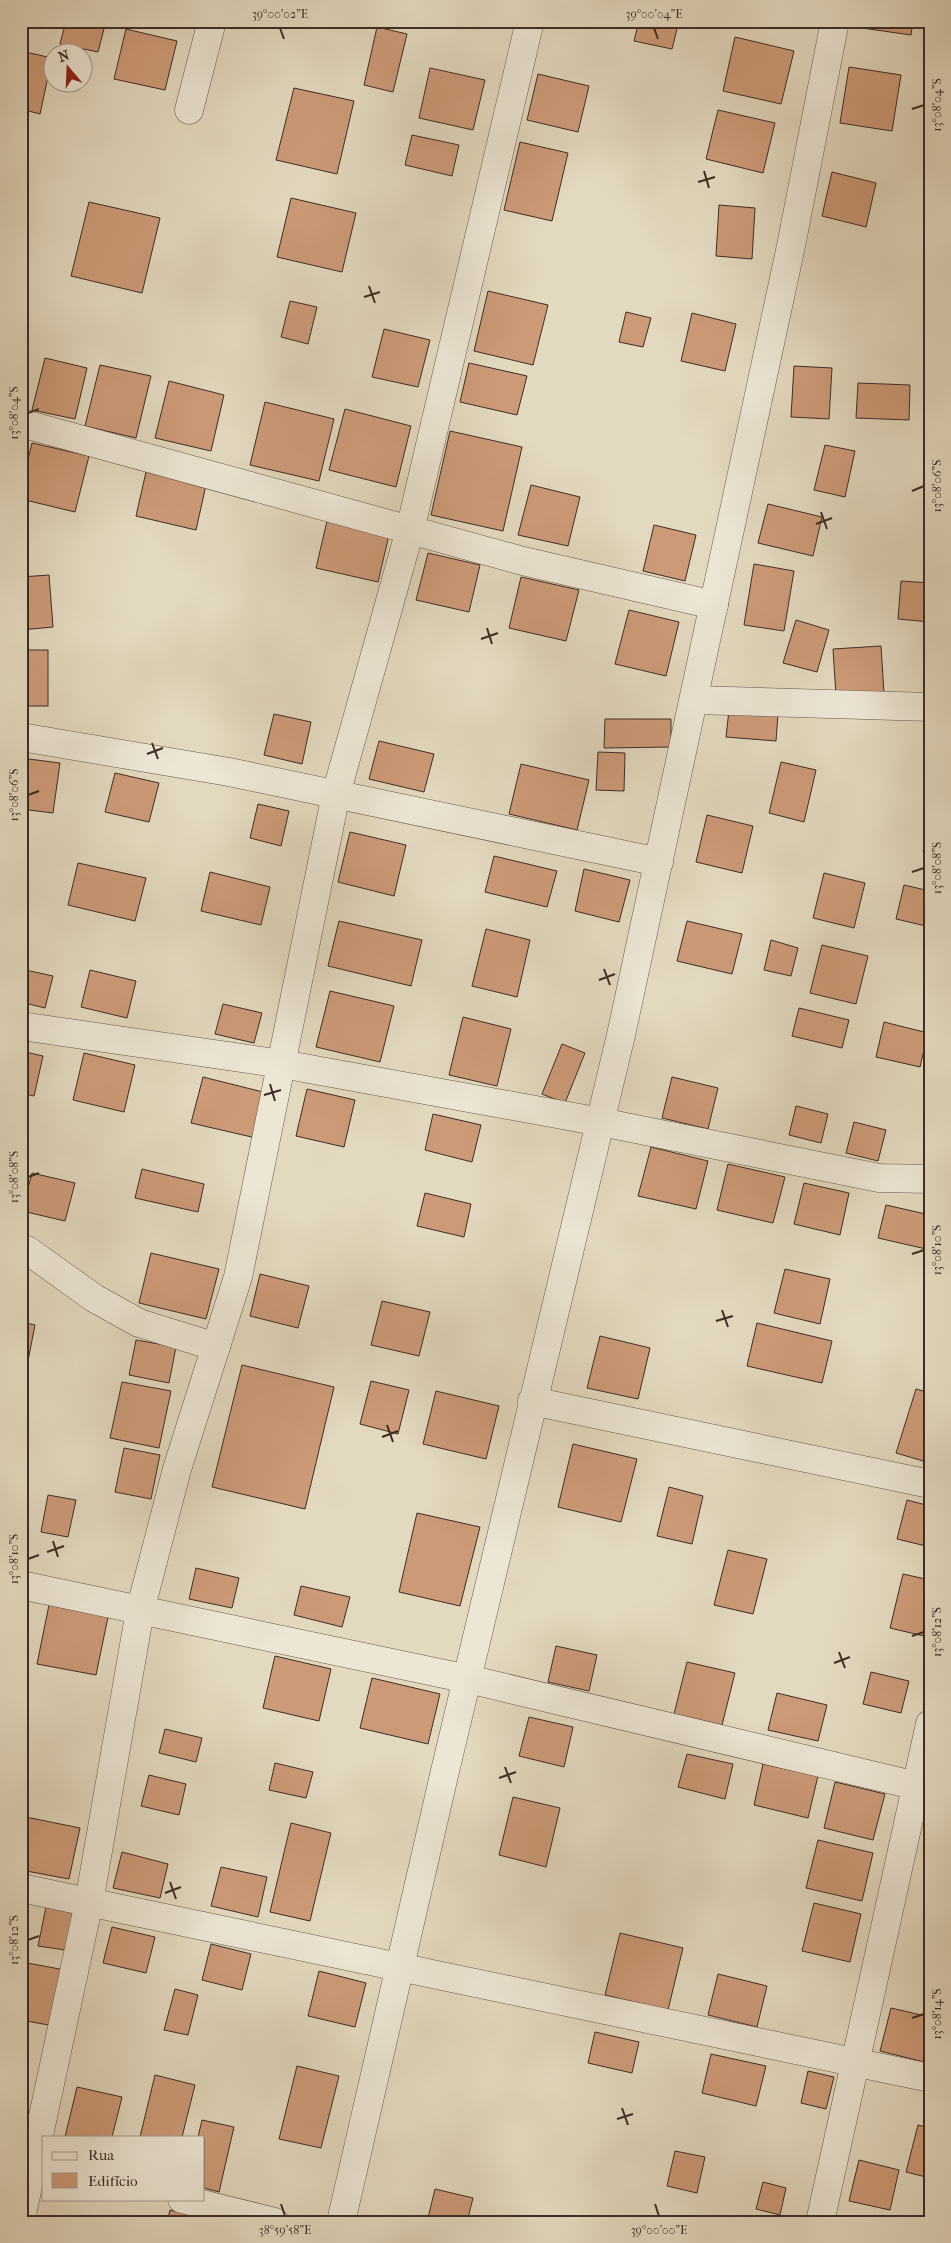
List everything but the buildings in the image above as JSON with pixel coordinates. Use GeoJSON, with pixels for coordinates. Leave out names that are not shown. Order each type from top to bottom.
{"type":"FeatureCollection","features":[{"type":"Feature","properties":{"kind":"street"},"geometry":{"type":"LineString","coordinates":[[189,110],[212,21]]}},
{"type":"Feature","properties":{"kind":"street"},"geometry":{"type":"LineString","coordinates":[[21,2219],[89,1902],[140,1611],[177,1468],[238,1277],[336,794],[410,530],[530,21]]}},
{"type":"Feature","properties":{"kind":"street"},"geometry":{"type":"LineString","coordinates":[[341,2222],[532,1400],[601,1122],[791,246],[835,21]]}},
{"type":"Feature","properties":{"kind":"street"},"geometry":{"type":"LineString","coordinates":[[21,424],[523,561],[714,605]]}},
{"type":"Feature","properties":{"kind":"street"},"geometry":{"type":"LineString","coordinates":[[694,700],[930,707]]}},
{"type":"Feature","properties":{"kind":"street"},"geometry":{"type":"LineString","coordinates":[[21,737],[230,772],[658,862]]}},
{"type":"Feature","properties":{"kind":"street"},"geometry":{"type":"LineString","coordinates":[[21,1026],[282,1064],[601,1122],[878,1178],[930,1179]]}},
{"type":"Feature","properties":{"kind":"street"},"geometry":{"type":"LineString","coordinates":[[21,1248],[27,1250],[94,1298],[139,1324],[216,1347]]}},
{"type":"Feature","properties":{"kind":"street"},"geometry":{"type":"LineString","coordinates":[[532,1400],[930,1484]]}},
{"type":"Feature","properties":{"kind":"street"},"geometry":{"type":"LineString","coordinates":[[21,1586],[468,1679],[923,1788]]}},
{"type":"Feature","properties":{"kind":"street"},"geometry":{"type":"LineString","coordinates":[[820,2222],[854,2062],[923,1788],[930,1724]]}},
{"type":"Feature","properties":{"kind":"street"},"geometry":{"type":"LineString","coordinates":[[21,1888],[930,2078]]}},
{"type":"Feature","properties":{"kind":"street"},"geometry":{"type":"LineString","coordinates":[[186,2200],[275,2222]]}}]}
